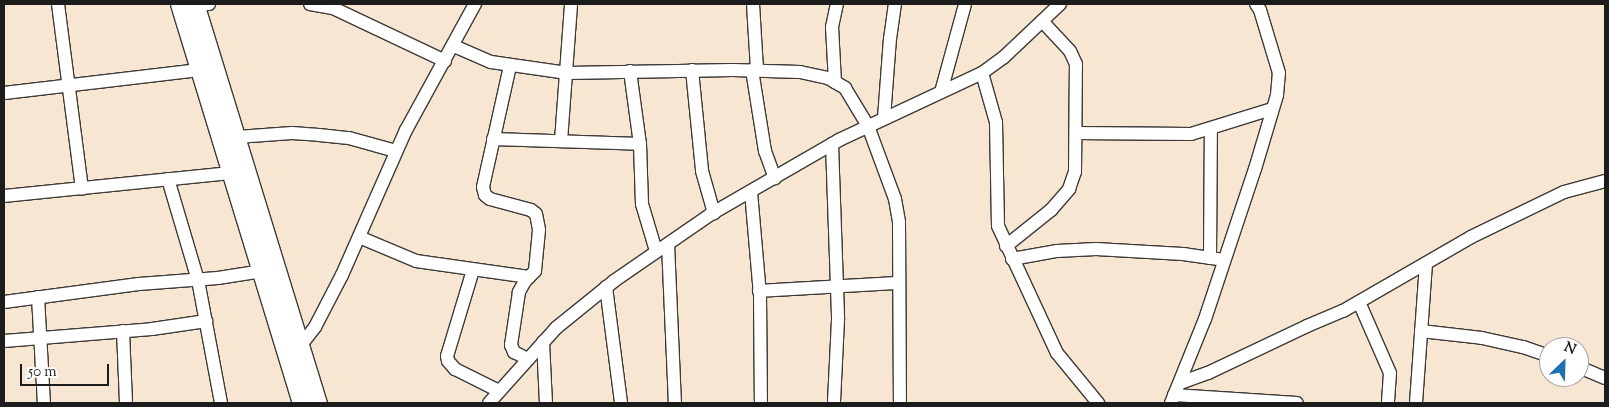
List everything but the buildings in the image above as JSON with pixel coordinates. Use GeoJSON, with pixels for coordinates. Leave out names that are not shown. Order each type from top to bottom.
{"type":"FeatureCollection","features":[{"type":"Feature","properties":{"kind":"highway"},"geometry":{"type":"LineString","coordinates":[[195,4],[200,70],[302,403]]}},
{"type":"Feature","properties":{"kind":"highway"},"geometry":{"type":"LineString","coordinates":[[195,4],[318,403]]}},
{"type":"Feature","properties":{"kind":"street"},"geometry":{"type":"LineString","coordinates":[[58,4],[82,188]]}},
{"type":"Feature","properties":{"kind":"street"},"geometry":{"type":"LineString","coordinates":[[310,4],[334,6],[445,61]]}},
{"type":"Feature","properties":{"kind":"street"},"geometry":{"type":"LineString","coordinates":[[301,346],[315,328],[359,237],[396,151],[419,104],[454,46],[476,4]]}},
{"type":"Feature","properties":{"kind":"street"},"geometry":{"type":"LineString","coordinates":[[561,141],[571,4]]}},
{"type":"Feature","properties":{"kind":"street"},"geometry":{"type":"LineString","coordinates":[[753,4],[754,70],[764,151],[775,178]]}},
{"type":"Feature","properties":{"kind":"street"},"geometry":{"type":"LineString","coordinates":[[835,82],[832,27],[837,4]]}},
{"type":"Feature","properties":{"kind":"street"},"geometry":{"type":"LineString","coordinates":[[884,118],[890,39],[895,4]]}},
{"type":"Feature","properties":{"kind":"street"},"geometry":{"type":"LineString","coordinates":[[941,92],[964,4]]}},
{"type":"Feature","properties":{"kind":"street"},"geometry":{"type":"LineString","coordinates":[[489,403],[556,328],[606,287],[656,251],[714,213],[832,144],[982,72],[1004,57],[1060,4]]}},
{"type":"Feature","properties":{"kind":"street"},"geometry":{"type":"LineString","coordinates":[[1256,4],[1260,10],[1279,73],[1277,95],[1224,260],[1173,399],[1297,403]]}},
{"type":"Feature","properties":{"kind":"street"},"geometry":{"type":"LineString","coordinates":[[1006,246],[1051,210],[1069,188],[1075,172],[1076,64],[1070,51],[1042,21]]}},
{"type":"Feature","properties":{"kind":"street"},"geometry":{"type":"LineString","coordinates":[[454,46],[491,62],[567,73],[692,70],[800,72],[828,78],[845,88],[868,126],[895,199],[899,222],[900,403]]}},
{"type":"Feature","properties":{"kind":"street"},"geometry":{"type":"LineString","coordinates":[[510,66],[483,187],[485,195],[536,214],[539,230],[535,271],[518,292],[512,345],[514,352],[528,359]]}},
{"type":"Feature","properties":{"kind":"street"},"geometry":{"type":"LineString","coordinates":[[4,93],[200,70]]}},
{"type":"Feature","properties":{"kind":"street"},"geometry":{"type":"LineString","coordinates":[[692,70],[702,171],[714,213]]}},
{"type":"Feature","properties":{"kind":"street"},"geometry":{"type":"LineString","coordinates":[[630,72],[640,144],[642,204],[656,251]]}},
{"type":"Feature","properties":{"kind":"street"},"geometry":{"type":"LineString","coordinates":[[982,72],[996,122],[997,218],[1006,246],[1057,353],[1098,403]]}},
{"type":"Feature","properties":{"kind":"street"},"geometry":{"type":"LineString","coordinates":[[1076,133],[1191,134],[1272,109]]}},
{"type":"Feature","properties":{"kind":"street"},"geometry":{"type":"LineString","coordinates":[[1210,258],[1211,129]]}},
{"type":"Feature","properties":{"kind":"street"},"geometry":{"type":"LineString","coordinates":[[237,137],[292,133],[319,135],[349,138],[396,151]]}},
{"type":"Feature","properties":{"kind":"street"},"geometry":{"type":"LineString","coordinates":[[493,139],[640,144]]}},
{"type":"Feature","properties":{"kind":"street"},"geometry":{"type":"LineString","coordinates":[[832,144],[838,320],[834,403]]}},
{"type":"Feature","properties":{"kind":"street"},"geometry":{"type":"LineString","coordinates":[[4,196],[232,173]]}},
{"type":"Feature","properties":{"kind":"street"},"geometry":{"type":"LineString","coordinates":[[168,179],[198,280],[221,403]]}},
{"type":"Feature","properties":{"kind":"street"},"geometry":{"type":"LineString","coordinates":[[1180,383],[1208,373],[1360,302],[1471,237],[1564,192],[1605,181]]}},
{"type":"Feature","properties":{"kind":"street"},"geometry":{"type":"LineString","coordinates":[[751,192],[759,291],[761,403]]}},
{"type":"Feature","properties":{"kind":"street"},"geometry":{"type":"LineString","coordinates":[[359,237],[416,261],[529,277]]}},
{"type":"Feature","properties":{"kind":"street"},"geometry":{"type":"LineString","coordinates":[[668,244],[675,403]]}},
{"type":"Feature","properties":{"kind":"street"},"geometry":{"type":"LineString","coordinates":[[1012,259],[1057,251],[1096,249],[1183,254],[1224,260]]}},
{"type":"Feature","properties":{"kind":"street"},"geometry":{"type":"LineString","coordinates":[[1416,403],[1426,265]]}},
{"type":"Feature","properties":{"kind":"street"},"geometry":{"type":"LineString","coordinates":[[473,270],[448,361],[455,369],[500,392]]}},
{"type":"Feature","properties":{"kind":"street"},"geometry":{"type":"LineString","coordinates":[[4,302],[139,284],[198,280],[262,271]]}},
{"type":"Feature","properties":{"kind":"street"},"geometry":{"type":"LineString","coordinates":[[759,291],[899,283]]}},
{"type":"Feature","properties":{"kind":"street"},"geometry":{"type":"LineString","coordinates":[[606,287],[620,403]]}},
{"type":"Feature","properties":{"kind":"street"},"geometry":{"type":"LineString","coordinates":[[38,297],[44,403]]}},
{"type":"Feature","properties":{"kind":"street"},"geometry":{"type":"LineString","coordinates":[[1360,302],[1390,373],[1388,403]]}},
{"type":"Feature","properties":{"kind":"street"},"geometry":{"type":"LineString","coordinates":[[4,341],[123,332],[206,321]]}},
{"type":"Feature","properties":{"kind":"street"},"geometry":{"type":"LineString","coordinates":[[1422,330],[1482,338],[1539,353]]}},
{"type":"Feature","properties":{"kind":"street"},"geometry":{"type":"LineString","coordinates":[[123,332],[126,403]]}},
{"type":"Feature","properties":{"kind":"street"},"geometry":{"type":"LineString","coordinates":[[543,342],[546,403]]}},
{"type":"Feature","properties":{"kind":"street"},"geometry":{"type":"LineString","coordinates":[[1589,371],[1605,378]]}}]}
